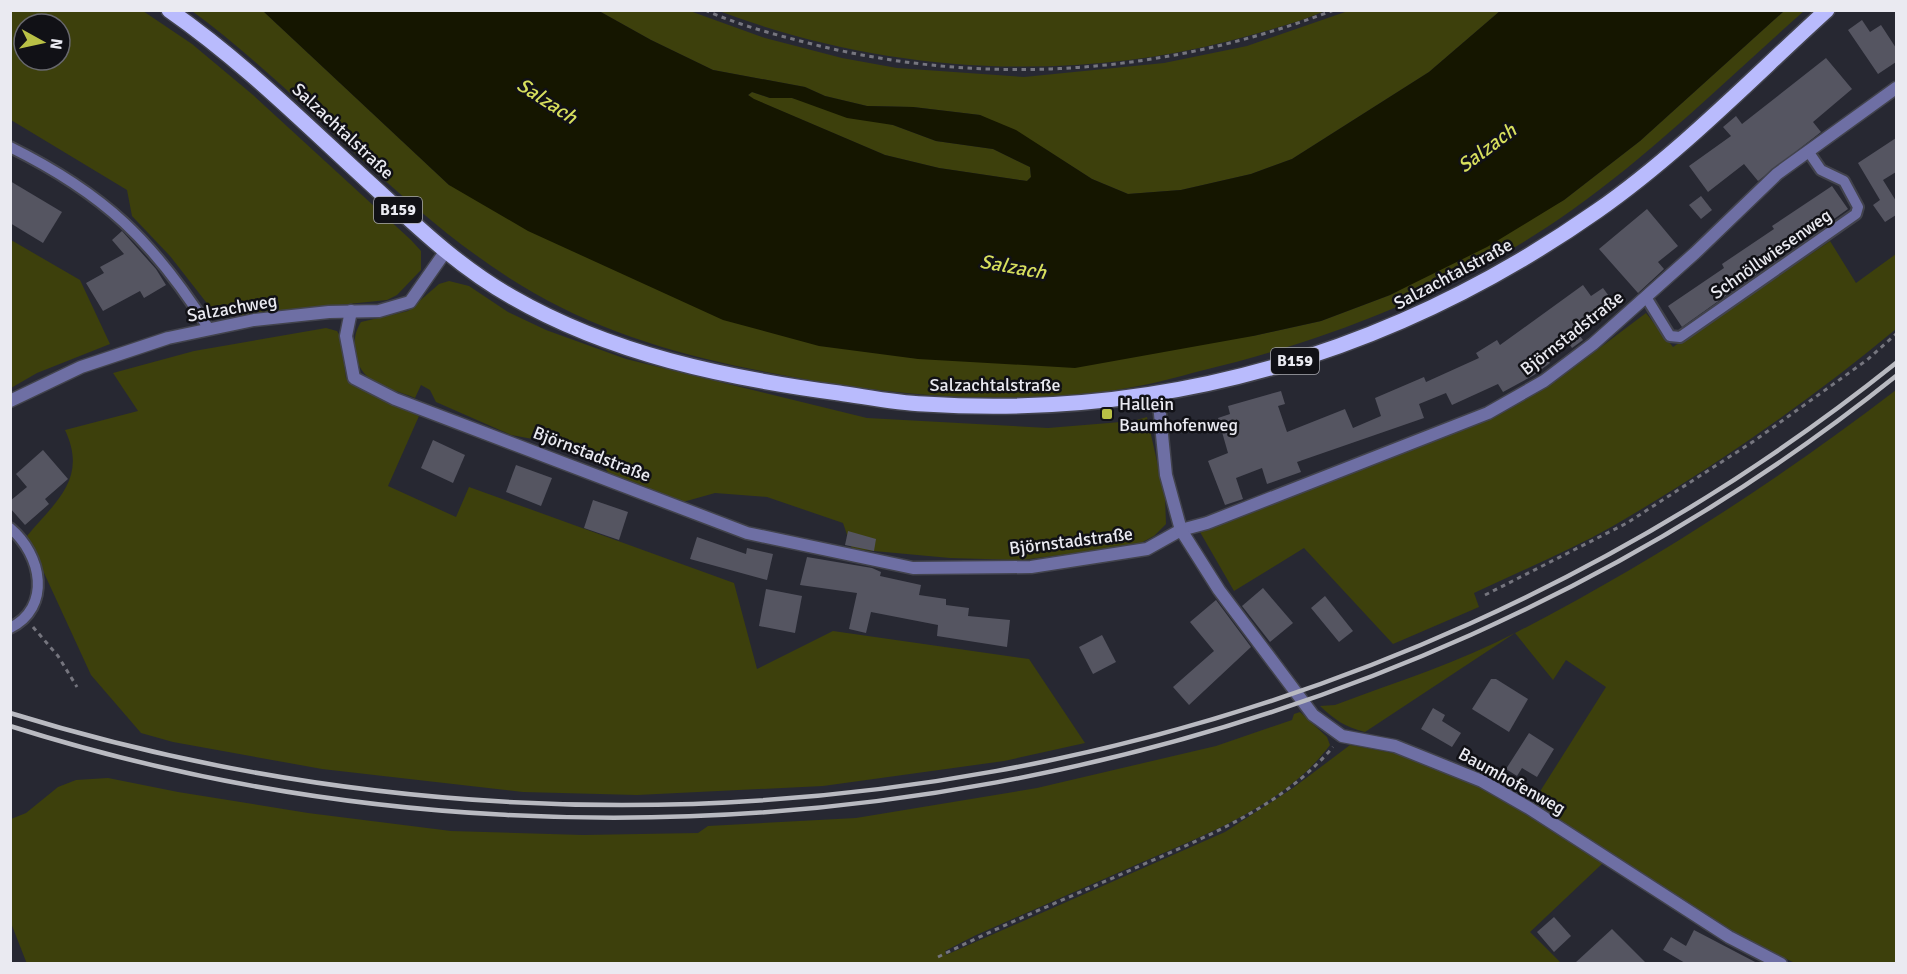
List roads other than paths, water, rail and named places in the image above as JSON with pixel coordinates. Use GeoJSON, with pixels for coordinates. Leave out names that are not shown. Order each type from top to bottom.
{"type":"FeatureCollection","features":[{"type":"Feature","properties":{"kind":"main road","name":"Salzachtalstraße"},"geometry":{"type":"LineString","coordinates":[[169,10],[203,34],[267,87],[445,252],[509,296],[556,321],[650,355],[733,375],[921,404],[1016,407],[1100,402],[1158,394],[1244,376],[1325,352],[1397,325],[1470,290],[1537,251],[1600,209],[1660,162],[1827,10]]}},
{"type":"Feature","properties":{"kind":"street","name":"Björnstadstraße"},"geometry":{"type":"LineString","coordinates":[[351,311],[346,336],[354,378],[395,399],[747,533],[913,568],[1042,565],[1147,549],[1180,530],[1207,523],[1488,413],[1544,381],[1593,344],[1778,174],[1896,88]]}},
{"type":"Feature","properties":{"kind":"street","name":"Salzachweg"},"geometry":{"type":"LineString","coordinates":[[10,401],[81,367],[168,338],[254,320],[351,311],[379,311],[410,302],[445,252]]}},
{"type":"Feature","properties":{"kind":"street","name":"Baumhofenweg"},"geometry":{"type":"LineString","coordinates":[[1158,394],[1166,475],[1180,530],[1219,590],[1313,715],[1342,736],[1395,746],[1482,781],[1529,808],[1729,937],[1781,963]]}},
{"type":"Feature","properties":{"kind":"lane"},"geometry":{"type":"LineString","coordinates":[[10,147],[108,206],[147,243],[179,283],[209,329]]}},
{"type":"Feature","properties":{"kind":"lane","name":"Schnöllwiesenweg"},"geometry":{"type":"LineString","coordinates":[[1646,297],[1670,336],[1680,337],[1856,214],[1858,207],[1844,181],[1821,170],[1808,151]]}},
{"type":"Feature","properties":{"kind":"lane"},"geometry":{"type":"LineString","coordinates":[[10,528],[24,540],[37,568],[38,599],[26,621],[10,628]]}},
{"type":"Feature","properties":{"kind":"water","name":"Salzach"},"geometry":{"type":"Polygon","coordinates":[[[263,11],[599,11],[651,40],[713,70],[805,87],[825,96],[867,106],[913,107],[980,115],[1016,130],[1092,179],[1128,194],[1181,190],[1251,174],[1292,159],[1429,72],[1500,11],[1784,11],[1640,141],[1564,200],[1487,247],[1390,295],[1321,321],[1253,336],[1075,368],[918,359],[819,346],[723,320],[528,231],[449,185],[263,11]],[[752,92],[748,95],[885,155],[939,168],[1027,181],[1031,177],[1030,167],[993,149],[936,141],[893,125],[847,118],[792,98],[770,98],[752,92]]]}},
{"type":"Feature","properties":{"kind":"railway"},"geometry":{"type":"LineString","coordinates":[[10,713],[254,772],[502,802],[751,801],[997,771],[1237,712],[1470,624],[1690,507],[1896,363]]}},
{"type":"Feature","properties":{"kind":"railway"},"geometry":{"type":"LineString","coordinates":[[10,726],[252,786],[500,815],[749,813],[996,782],[1239,723],[1472,634],[1692,519],[1896,376]]}},
{"type":"Feature","properties":{"kind":"place","name":"Hallein Baumhofenweg"},"geometry":{"type":"Point","coordinates":[1107,414]}}]}
